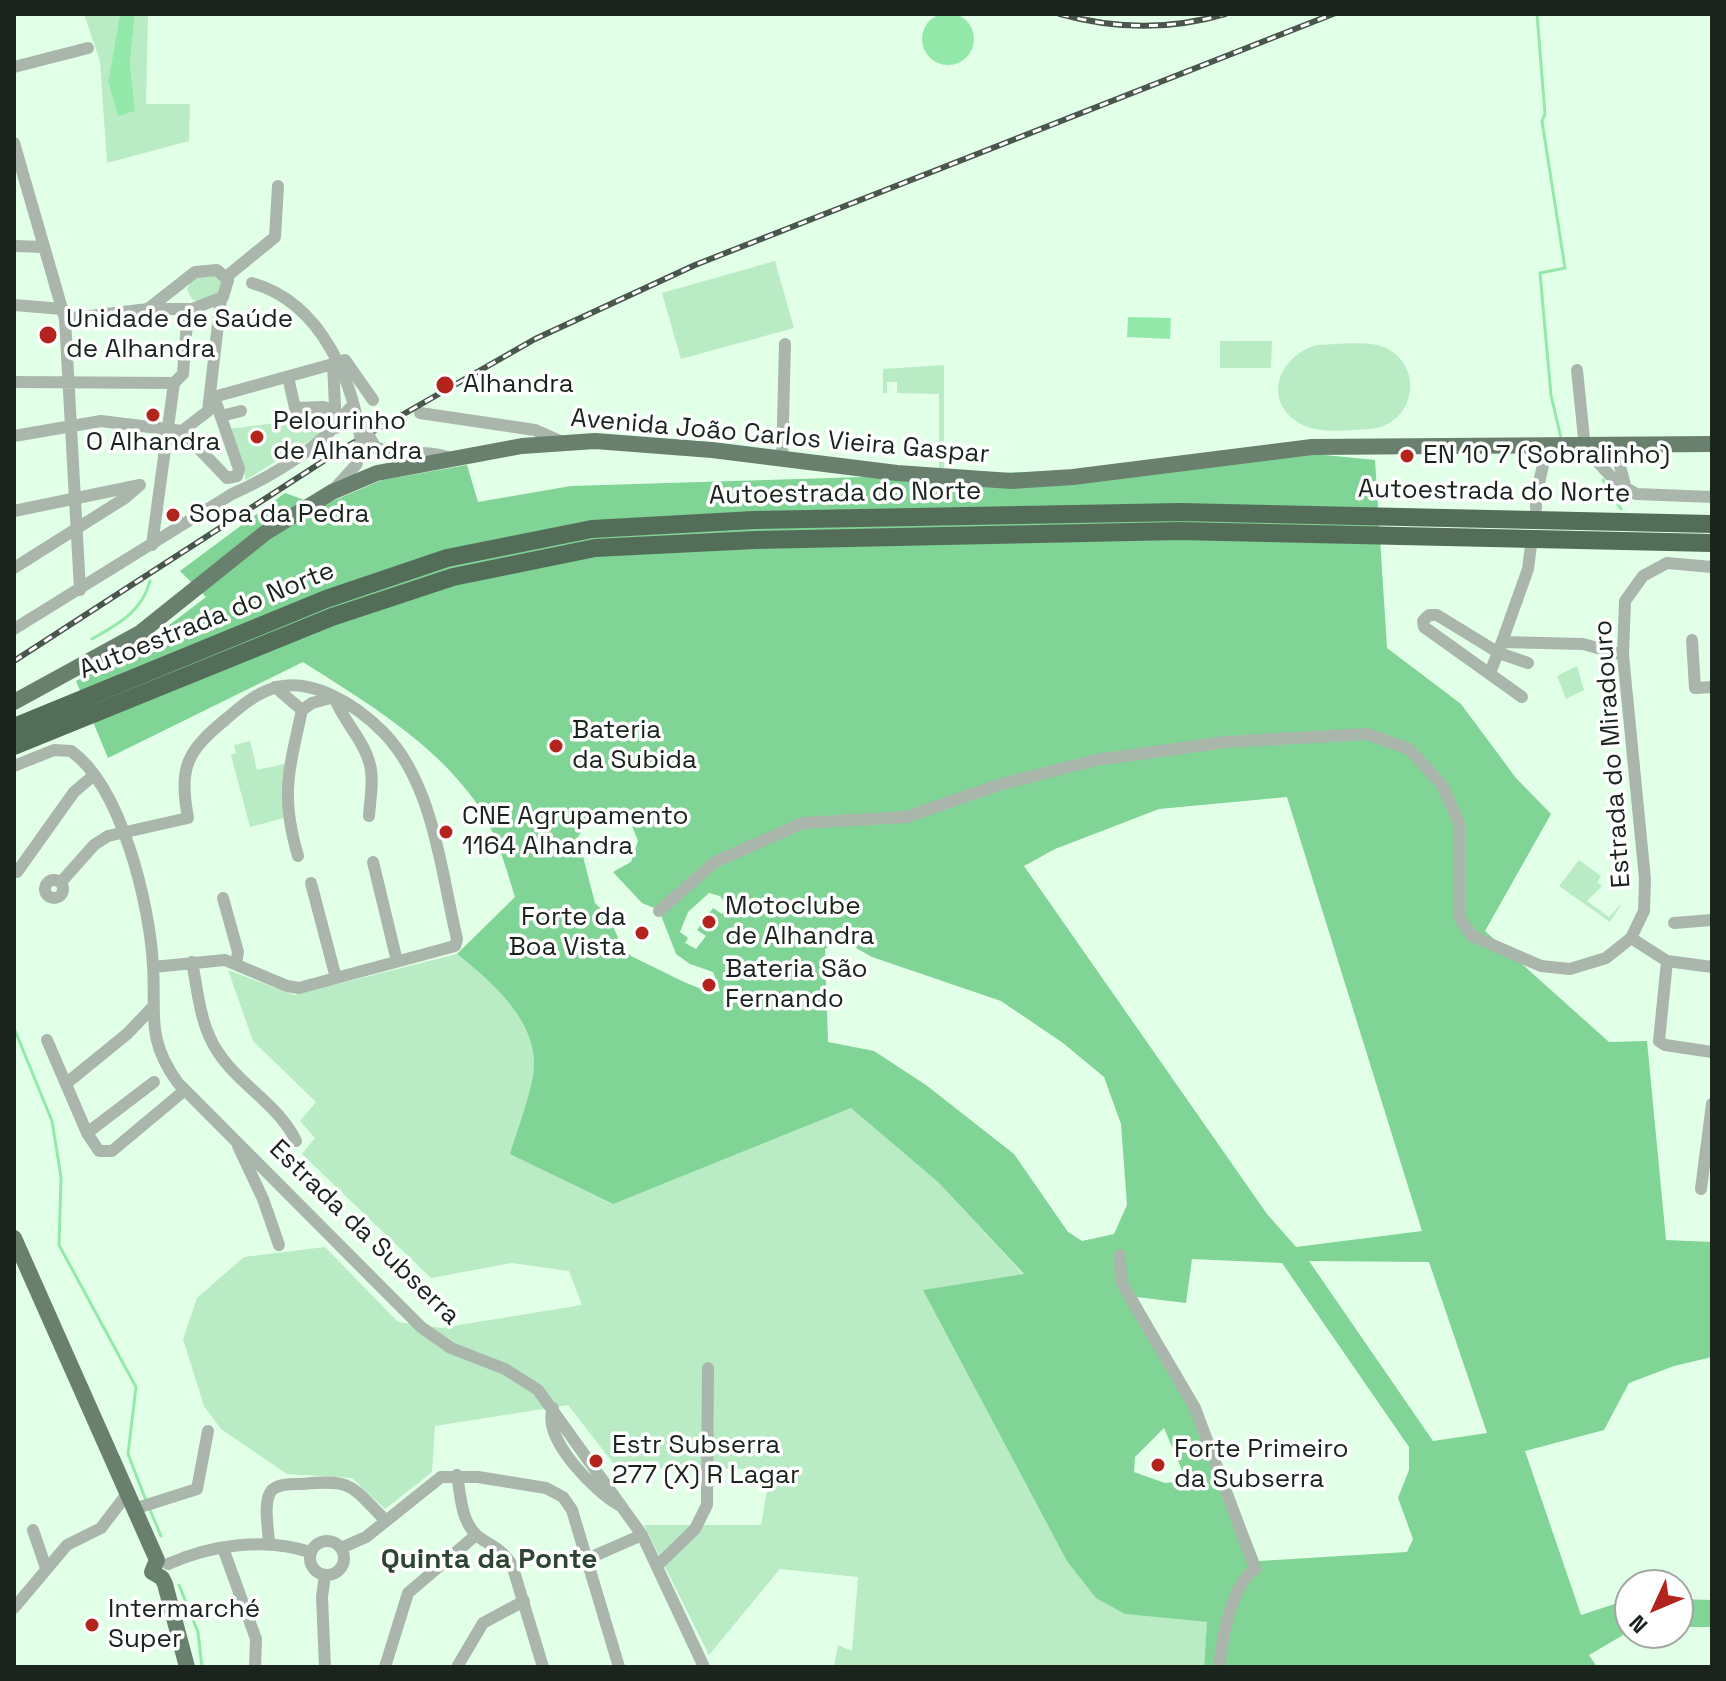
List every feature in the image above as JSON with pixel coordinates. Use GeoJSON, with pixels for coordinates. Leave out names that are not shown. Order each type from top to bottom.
{"type":"FeatureCollection","features":[{"type":"Feature","properties":{"kind":"highway","name":"Autoestrada do Norte"},"geometry":{"type":"LineString","coordinates":[[14,746],[86,708],[341,593],[447,558],[592,529],[754,520],[1180,512],[1712,524]]}},
{"type":"Feature","properties":{"kind":"highway","name":"Autoestrada do Norte"},"geometry":{"type":"LineString","coordinates":[[14,727],[86,708],[332,617],[453,577],[595,548],[755,540],[1179,531],[1712,543]]}},
{"type":"Feature","properties":{"kind":"main road","name":"Avenida João Carlos Vieira Gaspar"},"geometry":{"type":"LineString","coordinates":[[14,702],[140,633],[265,533],[332,492],[369,459],[447,457],[560,441],[712,450],[782,460],[1011,481],[1062,478],[1299,448],[1549,447],[1621,451],[1712,444]]}},
{"type":"Feature","properties":{"kind":"main road"},"geometry":{"type":"LineString","coordinates":[[14,1238],[138,1503],[162,1567],[187,1667]]}},
{"type":"Feature","properties":{"kind":"street"},"geometry":{"type":"LineString","coordinates":[[14,67],[88,48]]}},
{"type":"Feature","properties":{"kind":"street"},"geometry":{"type":"LineString","coordinates":[[14,143],[17,162],[64,314],[80,590]]}},
{"type":"Feature","properties":{"kind":"street"},"geometry":{"type":"LineString","coordinates":[[14,436],[101,421],[182,431],[206,415],[212,398],[221,298],[227,280],[275,237],[278,186]]}},
{"type":"Feature","properties":{"kind":"street"},"geometry":{"type":"LineString","coordinates":[[14,246],[44,247]]}},
{"type":"Feature","properties":{"kind":"street"},"geometry":{"type":"LineString","coordinates":[[148,309],[203,269],[217,270],[227,280],[252,283],[284,297],[328,344],[348,383],[353,413],[369,459],[392,454],[426,453],[447,457]]}},
{"type":"Feature","properties":{"kind":"street"},"geometry":{"type":"LineString","coordinates":[[152,545],[174,383],[183,374],[188,309],[180,296],[181,286]]}},
{"type":"Feature","properties":{"kind":"street"},"geometry":{"type":"LineString","coordinates":[[15,305],[64,314],[188,309],[221,298]]}},
{"type":"Feature","properties":{"kind":"street"},"geometry":{"type":"LineString","coordinates":[[782,460],[785,344]]}},
{"type":"Feature","properties":{"kind":"street"},"geometry":{"type":"LineString","coordinates":[[212,398],[345,360],[373,400]]}},
{"type":"Feature","properties":{"kind":"street"},"geometry":{"type":"LineString","coordinates":[[333,364],[336,428]]}},
{"type":"Feature","properties":{"kind":"street"},"geometry":{"type":"LineString","coordinates":[[1577,370],[1585,448],[1609,475],[1627,491],[1712,497]]}},
{"type":"Feature","properties":{"kind":"street"},"geometry":{"type":"LineString","coordinates":[[288,377],[295,408],[324,407],[334,413]]}},
{"type":"Feature","properties":{"kind":"street"},"geometry":{"type":"LineString","coordinates":[[14,382],[174,383]]}},
{"type":"Feature","properties":{"kind":"street"},"geometry":{"type":"LineString","coordinates":[[182,431],[214,466],[233,479],[239,469],[212,398]]}},
{"type":"Feature","properties":{"kind":"street"},"geometry":{"type":"LineString","coordinates":[[221,416],[241,411]]}},
{"type":"Feature","properties":{"kind":"street"},"geometry":{"type":"LineString","coordinates":[[14,629],[232,494],[253,485],[353,413]]}},
{"type":"Feature","properties":{"kind":"street"},"geometry":{"type":"LineString","coordinates":[[420,413],[535,430],[560,441]]}},
{"type":"Feature","properties":{"kind":"street"},"geometry":{"type":"LineString","coordinates":[[1536,508],[1534,495],[1543,479],[1542,461],[1549,447]]}},
{"type":"Feature","properties":{"kind":"street"},"geometry":{"type":"LineString","coordinates":[[1609,475],[1608,461],[1621,451],[1627,491]]}},
{"type":"Feature","properties":{"kind":"street"},"geometry":{"type":"LineString","coordinates":[[14,511],[160,482]]}},
{"type":"Feature","properties":{"kind":"street"},"geometry":{"type":"LineString","coordinates":[[14,568],[77,530],[140,485]]}},
{"type":"Feature","properties":{"kind":"street"},"geometry":{"type":"LineString","coordinates":[[1490,673],[1528,569],[1531,545]]}},
{"type":"Feature","properties":{"kind":"street","name":"Estrada do Miradouro"},"geometry":{"type":"LineString","coordinates":[[1631,938],[1644,911],[1645,879],[1623,655],[1625,601],[1643,576],[1667,563],[1712,567]]}},
{"type":"Feature","properties":{"kind":"street"},"geometry":{"type":"LineString","coordinates":[[1522,697],[1444,644],[1423,623],[1427,616],[1437,615],[1528,663]]}},
{"type":"Feature","properties":{"kind":"street"},"geometry":{"type":"LineString","coordinates":[[1692,640],[1695,688],[1712,687]]}},
{"type":"Feature","properties":{"kind":"street"},"geometry":{"type":"LineString","coordinates":[[1500,647],[1583,644],[1623,655]]}},
{"type":"Feature","properties":{"kind":"street"},"geometry":{"type":"LineString","coordinates":[[62,881],[99,840],[188,818],[184,778],[190,755],[198,743],[242,707],[275,687],[302,685],[334,697],[358,711],[386,735],[415,778],[457,939],[449,949],[293,988],[225,960],[153,967]]}},
{"type":"Feature","properties":{"kind":"street"},"geometry":{"type":"LineString","coordinates":[[275,687],[302,710]]}},
{"type":"Feature","properties":{"kind":"street"},"geometry":{"type":"LineString","coordinates":[[298,856],[288,824],[285,794],[302,710],[312,703],[334,697]]}},
{"type":"Feature","properties":{"kind":"street"},"geometry":{"type":"LineString","coordinates":[[334,697],[371,767],[369,816]]}},
{"type":"Feature","properties":{"kind":"street"},"geometry":{"type":"LineString","coordinates":[[659,911],[715,862],[803,823],[906,817],[1002,784],[1096,760],[1226,742],[1367,734],[1409,749],[1442,785],[1459,823],[1459,917],[1472,936],[1541,966],[1570,969],[1606,958],[1631,938],[1667,961],[1712,967]]}},
{"type":"Feature","properties":{"kind":"street","name":"Estrada da Subserra"},"geometry":{"type":"LineString","coordinates":[[14,766],[65,749],[78,755],[114,805],[125,833],[153,967],[156,1045],[184,1091],[421,1327],[451,1348],[525,1380],[553,1408],[642,1535],[704,1667]]}},
{"type":"Feature","properties":{"kind":"street"},"geometry":{"type":"LineString","coordinates":[[17,872],[74,792],[94,775]]}},
{"type":"Feature","properties":{"kind":"street"},"geometry":{"type":"LineString","coordinates":[[373,862],[397,961]]}},
{"type":"Feature","properties":{"kind":"street"},"geometry":{"type":"LineString","coordinates":[[311,883],[336,978]]}},
{"type":"Feature","properties":{"kind":"street"},"geometry":{"type":"LineString","coordinates":[[223,898],[238,952],[236,964]]}},
{"type":"Feature","properties":{"kind":"street"},"geometry":{"type":"LineString","coordinates":[[1674,923],[1712,920]]}},
{"type":"Feature","properties":{"kind":"street"},"geometry":{"type":"LineString","coordinates":[[1667,961],[1659,1041],[1665,1045],[1712,1052]]}},
{"type":"Feature","properties":{"kind":"street"},"geometry":{"type":"LineString","coordinates":[[192,962],[212,1042],[233,1072],[287,1122],[296,1141]]}},
{"type":"Feature","properties":{"kind":"street"},"geometry":{"type":"LineString","coordinates":[[68,1082],[127,1034],[153,1007]]}},
{"type":"Feature","properties":{"kind":"street"},"geometry":{"type":"LineString","coordinates":[[127,1034],[141,1036],[156,1045]]}},
{"type":"Feature","properties":{"kind":"street"},"geometry":{"type":"LineString","coordinates":[[47,1040],[68,1082],[87,1133],[99,1151],[112,1151],[179,1095]]}},
{"type":"Feature","properties":{"kind":"street"},"geometry":{"type":"LineString","coordinates":[[87,1133],[154,1082]]}},
{"type":"Feature","properties":{"kind":"street"},"geometry":{"type":"LineString","coordinates":[[1701,1189],[1712,1104]]}},
{"type":"Feature","properties":{"kind":"street"},"geometry":{"type":"LineString","coordinates":[[239,1143],[279,1245]]}},
{"type":"Feature","properties":{"kind":"street"},"geometry":{"type":"LineString","coordinates":[[1120,1255],[1121,1282],[1195,1408],[1255,1569],[1245,1575],[1233,1607],[1219,1667]]}},
{"type":"Feature","properties":{"kind":"street"},"geometry":{"type":"LineString","coordinates":[[658,1565],[695,1529],[707,1505],[708,1368]]}},
{"type":"Feature","properties":{"kind":"street"},"geometry":{"type":"LineString","coordinates":[[14,1608],[70,1543],[101,1528],[138,1503],[197,1489],[208,1431]]}},
{"type":"Feature","properties":{"kind":"street"},"geometry":{"type":"LineString","coordinates":[[457,1475],[465,1519],[476,1535],[506,1555],[524,1601],[543,1667]]}},
{"type":"Feature","properties":{"kind":"street"},"geometry":{"type":"LineString","coordinates":[[341,1548],[366,1537],[431,1482],[457,1475],[557,1492],[572,1510],[619,1667]]}},
{"type":"Feature","properties":{"kind":"street"},"geometry":{"type":"LineString","coordinates":[[269,1545],[268,1501],[272,1490],[281,1486],[337,1480],[348,1483],[386,1521]]}},
{"type":"Feature","properties":{"kind":"street"},"geometry":{"type":"LineString","coordinates":[[33,1530],[46,1568]]}},
{"type":"Feature","properties":{"kind":"street"},"geometry":{"type":"LineString","coordinates":[[385,1667],[408,1593],[476,1535]]}},
{"type":"Feature","properties":{"kind":"street"},"geometry":{"type":"LineString","coordinates":[[587,1559],[642,1535]]}},
{"type":"Feature","properties":{"kind":"street"},"geometry":{"type":"LineString","coordinates":[[322,1541],[332,1542],[341,1548],[343,1564],[336,1573],[325,1575],[312,1567],[310,1552],[322,1541]]}},
{"type":"Feature","properties":{"kind":"street"},"geometry":{"type":"LineString","coordinates":[[162,1567],[205,1550],[223,1548],[269,1545],[310,1552]]}},
{"type":"Feature","properties":{"kind":"street"},"geometry":{"type":"LineString","coordinates":[[223,1548],[256,1639],[255,1667]]}},
{"type":"Feature","properties":{"kind":"street"},"geometry":{"type":"LineString","coordinates":[[325,1575],[322,1597],[325,1667]]}},
{"type":"Feature","properties":{"kind":"street"},"geometry":{"type":"LineString","coordinates":[[457,1667],[483,1623],[524,1601]]}},
{"type":"Feature","properties":{"kind":"shaded area"},"geometry":{"type":"Polygon","coordinates":[[[948,13],[966,21],[974,39],[966,57],[948,65],[930,57],[922,39],[930,21],[948,13]]]}},
{"type":"Feature","properties":{"kind":"shaded area"},"geometry":{"type":"Polygon","coordinates":[[[84,14],[120,14],[108,82],[118,115],[135,111],[130,62],[135,14],[148,14],[146,104],[190,104],[189,141],[107,163],[100,61],[84,14]]]}},
{"type":"Feature","properties":{"kind":"shaded area"},"geometry":{"type":"Polygon","coordinates":[[[120,14],[135,14],[130,62],[135,111],[118,116],[108,82],[120,14]]]}},
{"type":"Feature","properties":{"kind":"shaded area"},"geometry":{"type":"Polygon","coordinates":[[[775,261],[794,328],[681,359],[662,293],[775,261]]]}},
{"type":"Feature","properties":{"kind":"shaded area"},"geometry":{"type":"Polygon","coordinates":[[[215,274],[222,280],[219,293],[199,302],[192,299],[187,290],[191,282],[201,276],[215,274]]]}},
{"type":"Feature","properties":{"kind":"shaded area"},"geometry":{"type":"Polygon","coordinates":[[[1128,317],[1171,318],[1170,339],[1127,337],[1128,317]]]}},
{"type":"Feature","properties":{"kind":"shaded area"},"geometry":{"type":"Polygon","coordinates":[[[1220,341],[1272,341],[1271,368],[1220,368],[1220,341]]]}},
{"type":"Feature","properties":{"kind":"shaded area"},"geometry":{"type":"Polygon","coordinates":[[[1365,344],[1390,350],[1408,372],[1409,397],[1404,409],[1383,426],[1353,430],[1310,428],[1290,416],[1278,393],[1279,381],[1292,359],[1317,345],[1365,344]]]}},
{"type":"Feature","properties":{"kind":"shaded area"},"geometry":{"type":"Polygon","coordinates":[[[944,365],[944,468],[939,468],[939,394],[897,393],[897,382],[887,382],[887,393],[883,393],[883,369],[944,365]]]}},
{"type":"Feature","properties":{"kind":"shaded area"},"geometry":{"type":"Polygon","coordinates":[[[331,416],[329,428],[246,480],[229,429],[331,416]]]}},
{"type":"Feature","properties":{"kind":"shaded area"},"geometry":{"type":"Polygon","coordinates":[[[1294,452],[1375,460],[1387,648],[1461,704],[1516,778],[1551,814],[1485,931],[1609,1042],[1647,1041],[1666,1240],[1712,1242],[1712,1357],[1674,1366],[1629,1383],[1604,1430],[1525,1451],[1581,1615],[1614,1604],[1614,1640],[1589,1655],[1597,1667],[1204,1667],[1207,1622],[1125,1614],[1096,1598],[1067,1561],[923,1290],[1024,1274],[939,1183],[851,1108],[613,1204],[510,1154],[533,1076],[534,1057],[530,1039],[512,1006],[457,954],[515,897],[499,847],[475,801],[418,741],[303,662],[108,758],[76,681],[134,652],[206,597],[180,571],[285,493],[321,506],[382,480],[467,465],[478,502],[571,486],[1059,471],[1294,452]],[[1287,797],[1159,809],[1055,849],[1024,866],[1267,1214],[1296,1247],[1422,1231],[1287,797]],[[611,812],[591,817],[578,837],[595,903],[608,916],[622,946],[631,956],[711,993],[720,991],[713,972],[690,964],[676,954],[659,910],[642,903],[613,872],[631,862],[638,841],[630,821],[611,812]],[[709,893],[688,912],[680,932],[688,938],[685,943],[696,949],[706,936],[697,930],[713,908],[722,914],[728,906],[720,896],[709,893]],[[842,940],[825,949],[828,1042],[874,1051],[926,1085],[1014,1154],[1068,1232],[1082,1241],[1114,1234],[1127,1205],[1121,1124],[1104,1077],[1063,1043],[1001,1001],[872,957],[842,940]],[[1192,1259],[1186,1303],[1137,1297],[1199,1407],[1259,1561],[1407,1552],[1413,1539],[1398,1498],[1409,1470],[1409,1447],[1282,1263],[1192,1259]],[[1309,1261],[1433,1441],[1487,1433],[1429,1262],[1309,1261]],[[1164,1428],[1135,1457],[1134,1472],[1165,1483],[1183,1481],[1184,1475],[1164,1428]]]}},
{"type":"Feature","properties":{"kind":"shaded area"},"geometry":{"type":"Polygon","coordinates":[[[1577,666],[1584,690],[1566,699],[1557,676],[1577,666]]]}},
{"type":"Feature","properties":{"kind":"shaded area"},"geometry":{"type":"Polygon","coordinates":[[[250,741],[257,770],[288,763],[284,818],[250,827],[231,755],[236,753],[234,745],[250,741]]]}},
{"type":"Feature","properties":{"kind":"shaded area"},"geometry":{"type":"Polygon","coordinates":[[[1579,860],[1601,876],[1597,882],[1602,886],[1587,901],[1609,917],[1623,902],[1610,922],[1559,886],[1579,860]]]}},
{"type":"Feature","properties":{"kind":"shaded area"},"geometry":{"type":"Polygon","coordinates":[[[457,954],[512,1006],[530,1039],[534,1057],[533,1076],[511,1154],[612,1204],[851,1108],[939,1183],[1024,1275],[924,1290],[1125,1614],[1207,1622],[1204,1667],[834,1667],[838,1645],[852,1651],[858,1577],[780,1569],[709,1655],[644,1525],[761,1525],[771,1469],[617,1468],[568,1405],[435,1426],[432,1472],[385,1509],[352,1478],[287,1474],[221,1429],[204,1406],[183,1339],[197,1298],[244,1257],[325,1247],[398,1322],[441,1328],[582,1305],[569,1271],[512,1263],[431,1278],[302,1154],[315,1138],[300,1121],[316,1102],[253,1041],[228,970],[294,995],[457,954]]]}},
{"type":"Feature","properties":{"kind":"shaded area"},"geometry":{"type":"Polygon","coordinates":[[[1694,1599],[1712,1600],[1712,1627],[1694,1627],[1694,1599]]]}},
{"type":"Feature","properties":{"kind":"waterway"},"geometry":{"type":"LineString","coordinates":[[1537,14],[1545,114],[1542,121],[1565,268],[1540,273],[1551,395],[1561,438]]}},
{"type":"Feature","properties":{"kind":"waterway"},"geometry":{"type":"LineString","coordinates":[[1603,480],[1621,509]]}},
{"type":"Feature","properties":{"kind":"waterway"},"geometry":{"type":"LineString","coordinates":[[92,639],[135,609],[150,581]]}},
{"type":"Feature","properties":{"kind":"waterway"},"geometry":{"type":"LineString","coordinates":[[14,1028],[52,1121],[61,1177],[59,1245],[136,1387],[128,1454],[147,1503]]}},
{"type":"Feature","properties":{"kind":"waterway"},"geometry":{"type":"LineString","coordinates":[[150,1510],[161,1536]]}},
{"type":"Feature","properties":{"kind":"waterway"},"geometry":{"type":"LineString","coordinates":[[179,1585],[198,1632],[202,1667]]}},
{"type":"Feature","properties":{"kind":"railway"},"geometry":{"type":"LineString","coordinates":[[1060,14],[1101,23],[1142,26],[1184,23],[1225,14]]}},
{"type":"Feature","properties":{"kind":"railway"},"geometry":{"type":"LineString","coordinates":[[14,661],[339,451],[535,339],[695,265],[1333,14]]}},
{"type":"Feature","properties":{"kind":"place","name":"Unidade de Saúde de Alhandra"},"geometry":{"type":"Point","coordinates":[48,335]}},
{"type":"Feature","properties":{"kind":"place","name":"Alhandra"},"geometry":{"type":"Point","coordinates":[445,385]}},
{"type":"Feature","properties":{"kind":"place","name":"O Alhandra"},"geometry":{"type":"Point","coordinates":[153,415]}},
{"type":"Feature","properties":{"kind":"place","name":"Pelourinho de Alhandra"},"geometry":{"type":"Point","coordinates":[257,437]}},
{"type":"Feature","properties":{"kind":"place","name":"EN 10 7 (Sobralinho)"},"geometry":{"type":"Point","coordinates":[1407,456]}},
{"type":"Feature","properties":{"kind":"place","name":"Sopa da Pedra"},"geometry":{"type":"Point","coordinates":[173,515]}},
{"type":"Feature","properties":{"kind":"place","name":"Bateria da Subida"},"geometry":{"type":"Point","coordinates":[556,746]}},
{"type":"Feature","properties":{"kind":"place","name":"CNE Agrupamento 1164 Alhandra"},"geometry":{"type":"Point","coordinates":[446,832]}},
{"type":"Feature","properties":{"kind":"place","name":"Motoclube de Alhandra"},"geometry":{"type":"Point","coordinates":[709,922]}},
{"type":"Feature","properties":{"kind":"place","name":"Forte da Boa Vista"},"geometry":{"type":"Point","coordinates":[642,933]}},
{"type":"Feature","properties":{"kind":"place","name":"Bateria São Fernando"},"geometry":{"type":"Point","coordinates":[709,985]}},
{"type":"Feature","properties":{"kind":"place","name":"Estr Subserra 277 (X) R Lagar"},"geometry":{"type":"Point","coordinates":[596,1461]}},
{"type":"Feature","properties":{"kind":"place","name":"Forte Primeiro da Subserra"},"geometry":{"type":"Point","coordinates":[1158,1465]}},
{"type":"Feature","properties":{"kind":"place","name":"Intermarché Super"},"geometry":{"type":"Point","coordinates":[92,1625]}},
{"type":"Feature","properties":{"kind":"district","name":"Quinta da Ponte"},"geometry":{"type":"Point","coordinates":[489,1560]}}]}
